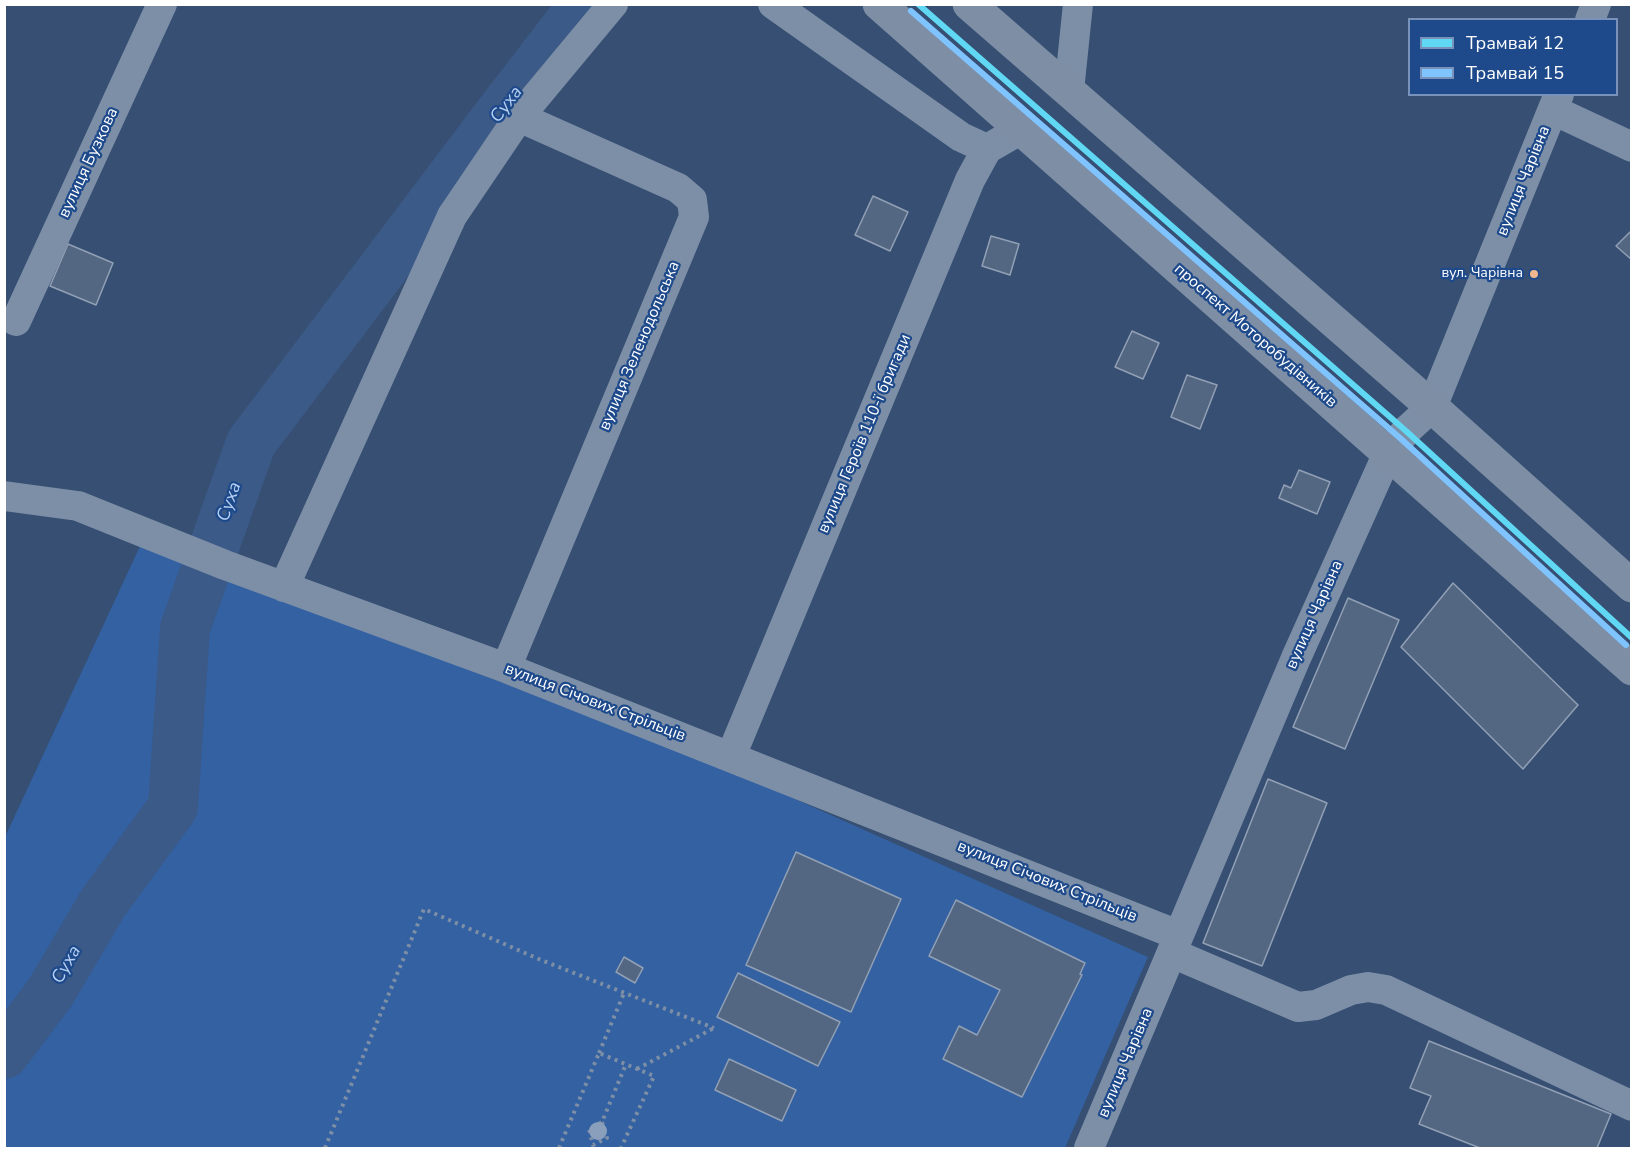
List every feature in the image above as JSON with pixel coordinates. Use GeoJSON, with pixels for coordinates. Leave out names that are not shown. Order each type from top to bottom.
{"type":"FeatureCollection","features":[{"type":"Feature","properties":{"kind":"main road","name":"проспект Моторобудівників"},"geometry":{"type":"LineString","coordinates":[[879,4],[1632,669]]}},
{"type":"Feature","properties":{"kind":"main road"},"geometry":{"type":"LineString","coordinates":[[969,4],[1432,407],[1632,586]]}},
{"type":"Feature","properties":{"kind":"street","name":"вулиця Бузкова"},"geometry":{"type":"LineString","coordinates":[[16,321],[162,4]]}},
{"type":"Feature","properties":{"kind":"street"},"geometry":{"type":"LineString","coordinates":[[284,587],[452,216],[519,117],[613,4]]}},
{"type":"Feature","properties":{"kind":"street"},"geometry":{"type":"LineString","coordinates":[[773,4],[961,137],[987,149],[1020,130]]}},
{"type":"Feature","properties":{"kind":"street"},"geometry":{"type":"LineString","coordinates":[[1069,91],[1078,4]]}},
{"type":"Feature","properties":{"kind":"street"},"geometry":{"type":"LineString","coordinates":[[1556,102],[1632,147]]}},
{"type":"Feature","properties":{"kind":"street","name":"вулиця Чарівна"},"geometry":{"type":"LineString","coordinates":[[1089,1149],[1292,669],[1388,453],[1406,431],[1432,407],[1556,102]]}},
{"type":"Feature","properties":{"kind":"street","name":"вулиця Зеленодольська"},"geometry":{"type":"LineString","coordinates":[[506,668],[694,217],[692,200],[678,188],[519,117]]}},
{"type":"Feature","properties":{"kind":"street","name":"вулиця Героїв 110-ї бригади"},"geometry":{"type":"LineString","coordinates":[[731,756],[970,180],[987,149]]}},
{"type":"Feature","properties":{"kind":"street","name":"вулиця Січових Стрільців"},"geometry":{"type":"LineString","coordinates":[[4,496],[78,506],[284,587],[506,668],[731,756],[1175,944],[1298,1007],[1316,1005],[1360,988],[1386,990],[1632,1106]]}},
{"type":"Feature","properties":{"kind":"path"},"geometry":{"type":"LineString","coordinates":[[325,1149],[424,909],[714,1028],[637,1069]]}},
{"type":"Feature","properties":{"kind":"path"},"geometry":{"type":"LineString","coordinates":[[559,1149],[624,993]]}},
{"type":"Feature","properties":{"kind":"path"},"geometry":{"type":"LineString","coordinates":[[599,1053],[654,1076],[621,1149]]}},
{"type":"Feature","properties":{"kind":"path"},"geometry":{"type":"LineString","coordinates":[[602,1122],[607,1138],[592,1147],[589,1129],[602,1122],[626,1064]]}},
{"type":"Feature","properties":{"kind":"shaded area"},"geometry":{"type":"Polygon","coordinates":[[[141,544],[728,769],[1148,957],[1065,1148],[5,1148],[5,837],[141,544]]]}},
{"type":"Feature","properties":{"kind":"building"},"geometry":{"type":"Polygon","coordinates":[[[873,196],[908,212],[890,251],[855,235],[873,196]]]}},
{"type":"Feature","properties":{"kind":"building"},"geometry":{"type":"Polygon","coordinates":[[[1632,230],[1632,260],[1616,246],[1632,230]]]}},
{"type":"Feature","properties":{"kind":"building"},"geometry":{"type":"Polygon","coordinates":[[[991,236],[1019,244],[1010,275],[982,266],[991,236]]]}},
{"type":"Feature","properties":{"kind":"building"},"geometry":{"type":"Polygon","coordinates":[[[68,244],[113,263],[96,305],[50,286],[68,244]]]}},
{"type":"Feature","properties":{"kind":"building"},"geometry":{"type":"Polygon","coordinates":[[[1132,331],[1159,343],[1143,379],[1115,367],[1132,331]]]}},
{"type":"Feature","properties":{"kind":"building"},"geometry":{"type":"Polygon","coordinates":[[[1187,375],[1217,385],[1200,429],[1171,417],[1187,375]]]}},
{"type":"Feature","properties":{"kind":"building"},"geometry":{"type":"Polygon","coordinates":[[[1299,470],[1330,482],[1317,514],[1279,498],[1284,485],[1291,488],[1299,470]]]}},
{"type":"Feature","properties":{"kind":"building"},"geometry":{"type":"Polygon","coordinates":[[[1453,583],[1578,705],[1523,769],[1401,647],[1453,583]]]}},
{"type":"Feature","properties":{"kind":"building"},"geometry":{"type":"Polygon","coordinates":[[[1348,598],[1399,620],[1345,749],[1293,727],[1348,598]]]}},
{"type":"Feature","properties":{"kind":"building"},"geometry":{"type":"Polygon","coordinates":[[[1268,779],[1327,803],[1262,966],[1203,943],[1268,779]]]}},
{"type":"Feature","properties":{"kind":"building"},"geometry":{"type":"Polygon","coordinates":[[[796,852],[901,899],[851,1012],[746,965],[796,852]]]}},
{"type":"Feature","properties":{"kind":"building"},"geometry":{"type":"Polygon","coordinates":[[[956,900],[1085,963],[1080,974],[1082,975],[1022,1097],[943,1059],[959,1026],[977,1035],[1000,990],[929,956],[956,900]]]}},
{"type":"Feature","properties":{"kind":"building"},"geometry":{"type":"Polygon","coordinates":[[[624,957],[643,968],[635,983],[616,972],[624,957]]]}},
{"type":"Feature","properties":{"kind":"building"},"geometry":{"type":"Polygon","coordinates":[[[738,973],[840,1022],[818,1066],[717,1017],[738,973]]]}},
{"type":"Feature","properties":{"kind":"building"},"geometry":{"type":"Polygon","coordinates":[[[1429,1041],[1611,1114],[1597,1148],[1480,1148],[1419,1124],[1431,1096],[1410,1088],[1429,1041]]]}},
{"type":"Feature","properties":{"kind":"building"},"geometry":{"type":"Polygon","coordinates":[[[729,1059],[796,1090],[782,1121],[715,1090],[729,1059]]]}},
{"type":"Feature","properties":{"kind":"waterway","name":"Суха"},"geometry":{"type":"LineString","coordinates":[[4,1054],[50,993],[103,903],[173,807],[185,628],[251,443],[584,4]]}},
{"type":"Feature","properties":{"kind":"tram line","name":"12"},"geometry":{"type":"LineString","coordinates":[[918,4],[1406,431],[1632,638]]}},
{"type":"Feature","properties":{"kind":"tram line","name":"15"},"geometry":{"type":"LineString","coordinates":[[911,11],[1400,438],[1626,645]]}},
{"type":"Feature","properties":{"kind":"place","name":"вул. Чарівна"},"geometry":{"type":"Point","coordinates":[1534,274]}}]}
